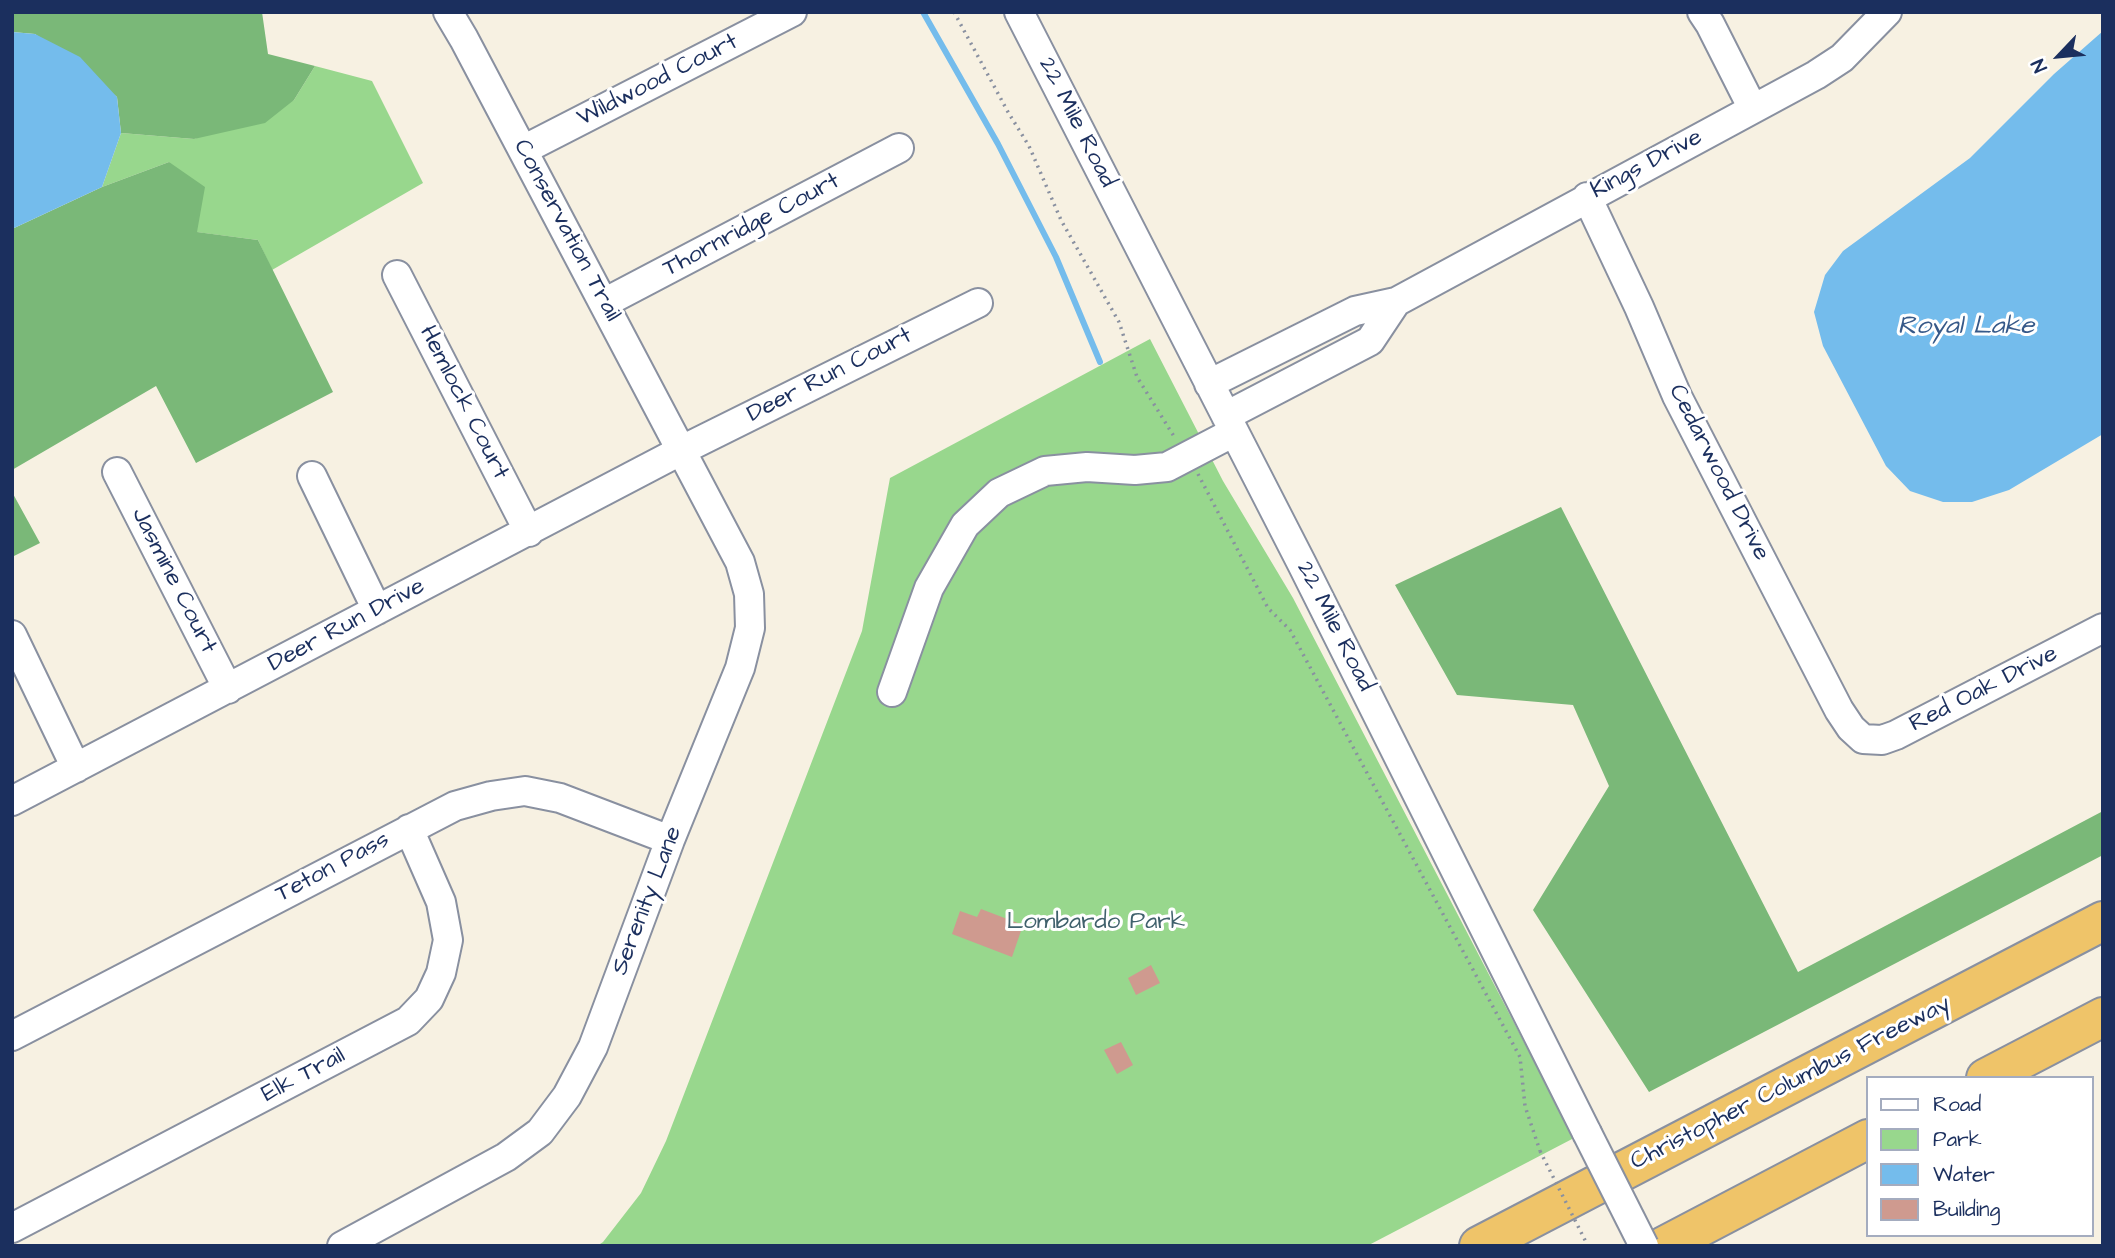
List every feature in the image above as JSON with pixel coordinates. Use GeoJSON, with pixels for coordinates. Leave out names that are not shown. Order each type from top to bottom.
{"type":"FeatureCollection","features":[{"type":"Feature","properties":{"kind":"highway","name":"Christopher Columbus Freeway"},"geometry":{"type":"LineString","coordinates":[[1479,1246],[2103,921]]}},
{"type":"Feature","properties":{"kind":"highway"},"geometry":{"type":"LineString","coordinates":[[1990,1076],[2103,1017]]}},
{"type":"Feature","properties":{"kind":"highway"},"geometry":{"type":"LineString","coordinates":[[1664,1246],[1867,1140]]}},
{"type":"Feature","properties":{"kind":"street","name":"Conservation Trail"},"geometry":{"type":"LineString","coordinates":[[448,12],[682,450]]}},
{"type":"Feature","properties":{"kind":"street","name":"Wildwood Court"},"geometry":{"type":"LineString","coordinates":[[523,150],[792,12]]}},
{"type":"Feature","properties":{"kind":"street","name":"22 Mile Road"},"geometry":{"type":"LineString","coordinates":[[1018,12],[1230,424],[1644,1246]]}},
{"type":"Feature","properties":{"kind":"street"},"geometry":{"type":"LineString","coordinates":[[1702,12],[1752,109]]}},
{"type":"Feature","properties":{"kind":"street","name":"Kings Drive"},"geometry":{"type":"LineString","coordinates":[[1209,384],[1355,311],[1396,302],[1752,109],[1843,58],[1887,12]]}},
{"type":"Feature","properties":{"kind":"street","name":"Thornridge Court"},"geometry":{"type":"LineString","coordinates":[[604,303],[899,148]]}},
{"type":"Feature","properties":{"kind":"street","name":"Cedarwood Drive"},"geometry":{"type":"LineString","coordinates":[[1587,197],[1677,396],[1839,710],[1863,740]]}},
{"type":"Feature","properties":{"kind":"street","name":"Hemlock Court"},"geometry":{"type":"LineString","coordinates":[[397,275],[529,532]]}},
{"type":"Feature","properties":{"kind":"street","name":"Kings Drive"},"geometry":{"type":"LineString","coordinates":[[892,692],[929,588],[965,525],[999,494],[1045,471],[1087,467],[1167,467],[1187,456],[1230,424],[1370,341],[1396,302]]}},
{"type":"Feature","properties":{"kind":"street","name":"Deer Run Court"},"geometry":{"type":"LineString","coordinates":[[682,450],[978,303]]}},
{"type":"Feature","properties":{"kind":"street","name":"Deer Run Drive"},"geometry":{"type":"LineString","coordinates":[[12,801],[682,450]]}},
{"type":"Feature","properties":{"kind":"street","name":"Serenity Lane"},"geometry":{"type":"LineString","coordinates":[[342,1246],[486,1169],[540,1132],[567,1096],[593,1046],[670,840],[740,668],[750,628],[749,594],[740,562],[682,450]]}},
{"type":"Feature","properties":{"kind":"street","name":"Jasmine Court"},"geometry":{"type":"LineString","coordinates":[[117,472],[228,689]]}},
{"type":"Feature","properties":{"kind":"street"},"geometry":{"type":"LineString","coordinates":[[312,475],[377,610]]}},
{"type":"Feature","properties":{"kind":"street","name":"Red Oak Drive"},"geometry":{"type":"LineString","coordinates":[[1863,740],[1882,740],[1896,736],[2103,628]]}},
{"type":"Feature","properties":{"kind":"street"},"geometry":{"type":"LineString","coordinates":[[12,635],[76,768]]}},
{"type":"Feature","properties":{"kind":"street","name":"Teton Pass"},"geometry":{"type":"LineString","coordinates":[[12,1036],[455,806],[525,790],[561,798],[670,840]]}},
{"type":"Feature","properties":{"kind":"street","name":"Elk Trail"},"geometry":{"type":"LineString","coordinates":[[12,1228],[408,1021],[429,999],[441,973],[448,940],[441,902],[410,829]]}},
{"type":"Feature","properties":{"kind":"path"},"geometry":{"type":"LineString","coordinates":[[954,12],[1029,146],[1061,220],[1119,322],[1137,377],[1187,456],[1268,608],[1290,630],[1520,1057],[1525,1106],[1539,1152],[1588,1246]]}},
{"type":"Feature","properties":{"kind":"green space"},"geometry":{"type":"Polygon","coordinates":[[[12,12],[262,12],[268,54],[315,66],[294,100],[265,123],[194,139],[121,133],[117,97],[35,34],[12,32],[12,12]]]}},
{"type":"Feature","properties":{"kind":"green space"},"geometry":{"type":"Polygon","coordinates":[[[315,66],[372,81],[423,183],[272,270],[258,240],[196,232],[169,162],[102,187],[121,133],[194,139],[294,100],[315,66]]]}},
{"type":"Feature","properties":{"kind":"green space"},"geometry":{"type":"Polygon","coordinates":[[[169,162],[205,187],[197,232],[258,240],[333,392],[196,463],[156,386],[12,470],[12,229],[102,187],[169,162]]]}},
{"type":"Feature","properties":{"kind":"green space","name":"Lombardo Park"},"geometry":{"type":"Polygon","coordinates":[[[1150,339],[1223,481],[1293,598],[1574,1138],[1367,1246],[597,1246],[641,1193],[666,1141],[862,631],[890,478],[1150,339]]]}},
{"type":"Feature","properties":{"kind":"green space"},"geometry":{"type":"Polygon","coordinates":[[[12,492],[40,543],[12,557],[12,492]]]}},
{"type":"Feature","properties":{"kind":"green space"},"geometry":{"type":"Polygon","coordinates":[[[1561,507],[1798,972],[2103,811],[2103,855],[1649,1092],[1533,910],[1609,786],[1573,705],[1457,695],[1395,585],[1561,507]]]}},
{"type":"Feature","properties":{"kind":"water","name":"Royal Lake"},"geometry":{"type":"Polygon","coordinates":[[[2103,31],[2103,434],[2009,490],[1972,502],[1943,502],[1910,491],[1886,466],[1823,346],[1814,312],[1825,275],[1843,251],[1970,158],[2054,74],[2103,31]]]}},
{"type":"Feature","properties":{"kind":"water"},"geometry":{"type":"Polygon","coordinates":[[[12,32],[35,34],[80,57],[117,97],[121,133],[102,187],[12,229],[12,32]]]}},
{"type":"Feature","properties":{"kind":"building"},"geometry":{"type":"Polygon","coordinates":[[[981,909],[1023,925],[1012,957],[952,934],[960,911],[977,917],[981,909]]]}},
{"type":"Feature","properties":{"kind":"building"},"geometry":{"type":"Polygon","coordinates":[[[1151,965],[1160,983],[1136,995],[1128,978],[1151,965]]]}},
{"type":"Feature","properties":{"kind":"building"},"geometry":{"type":"Polygon","coordinates":[[[1121,1042],[1133,1065],[1117,1074],[1104,1050],[1121,1042]]]}},
{"type":"Feature","properties":{"kind":"waterway"},"geometry":{"type":"LineString","coordinates":[[923,12],[998,144],[1056,257],[1100,362]]}}]}
